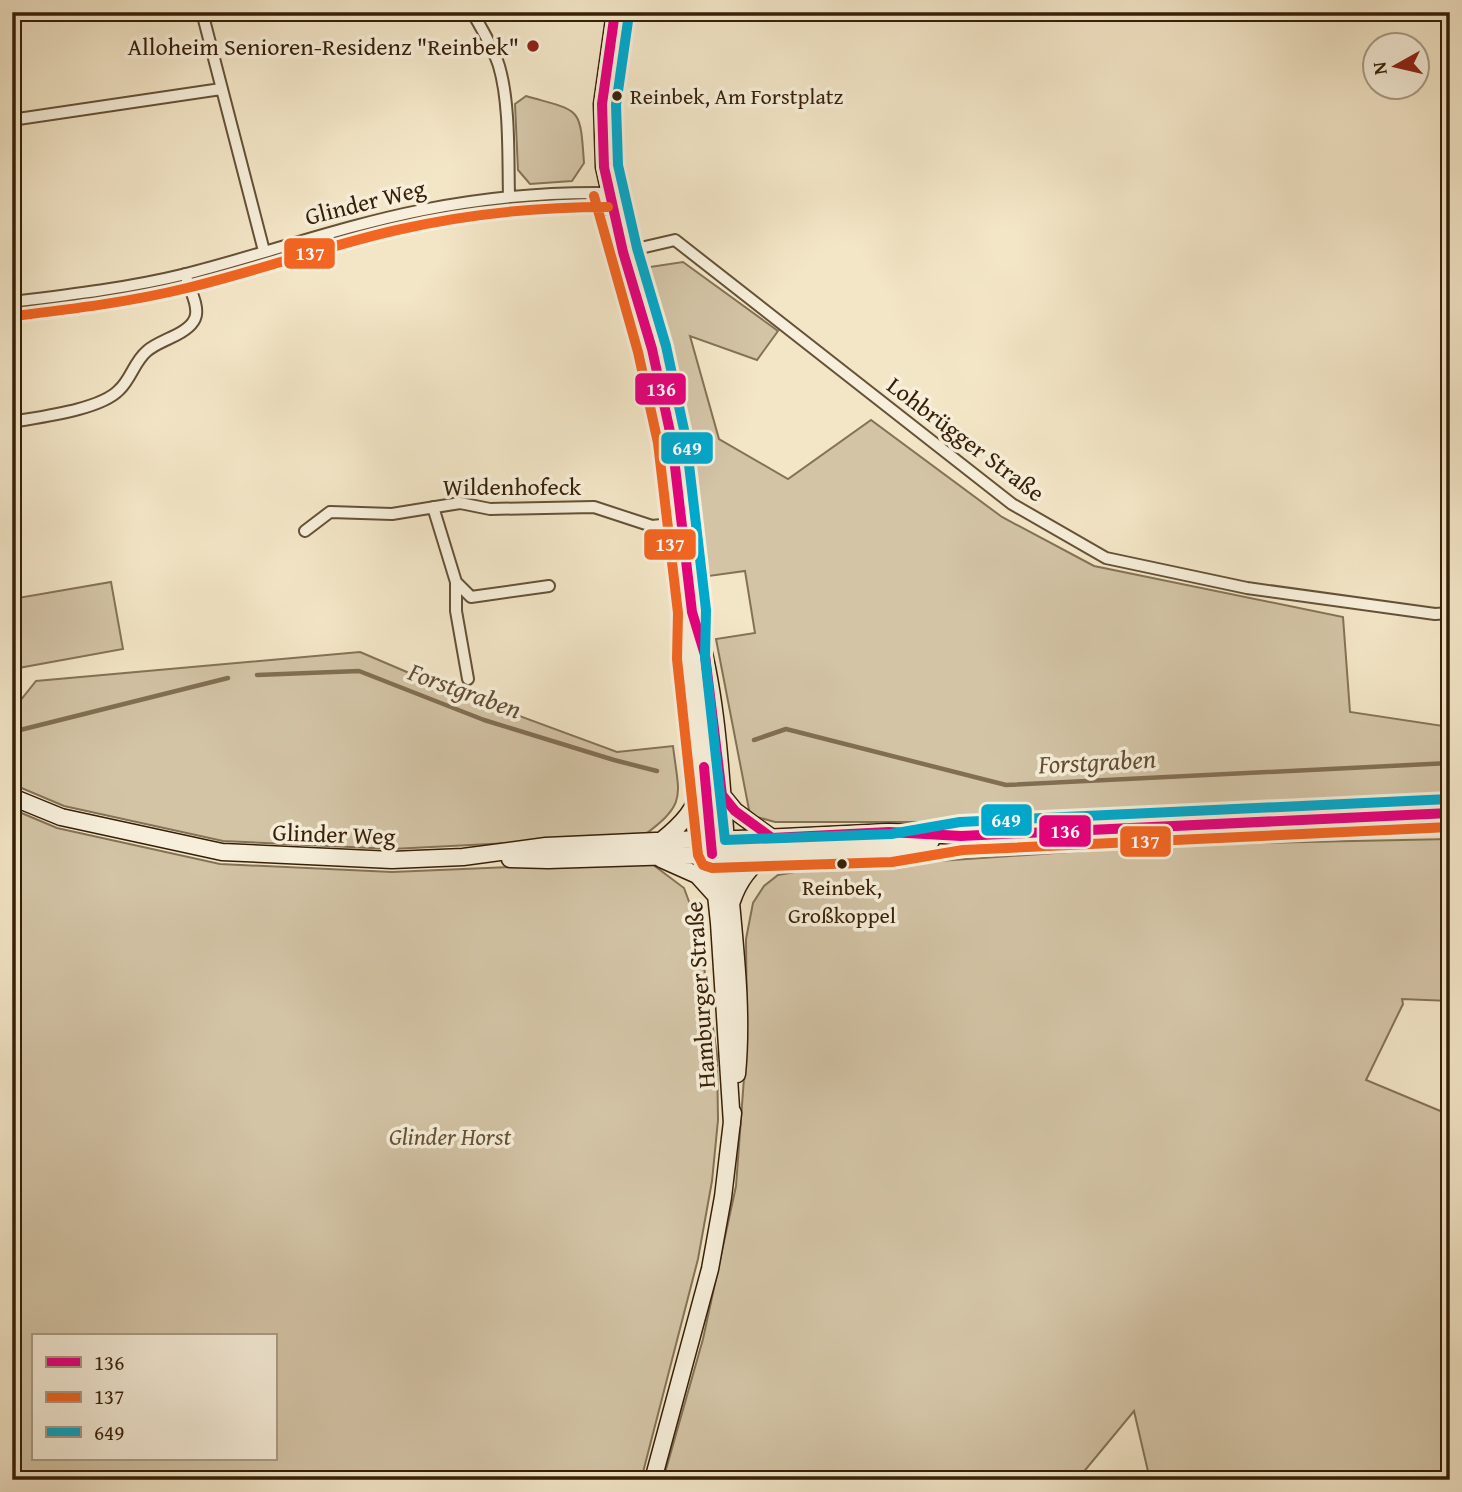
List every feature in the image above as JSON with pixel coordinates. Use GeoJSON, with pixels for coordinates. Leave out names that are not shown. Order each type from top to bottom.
{"type":"FeatureCollection","features":[{"type":"Feature","properties":{"kind":"main road","name":"Hamburger Straße"},"geometry":{"type":"LineString","coordinates":[[615,12],[603,104],[603,148],[608,193],[664,399],[672,441],[692,612],[691,658],[704,770],[732,904],[740,1030],[723,1197],[710,1269],[653,1480]]}},
{"type":"Feature","properties":{"kind":"main road","name":"Hamburger Straße"},"geometry":{"type":"LineString","coordinates":[[692,612],[705,654],[722,795],[716,896],[732,1124]]}},
{"type":"Feature","properties":{"kind":"main road"},"geometry":{"type":"LineString","coordinates":[[661,841],[692,811],[700,793],[704,770]]}},
{"type":"Feature","properties":{"kind":"main road"},"geometry":{"type":"LineString","coordinates":[[722,795],[770,846]]}},
{"type":"Feature","properties":{"kind":"main road","name":"Glinder Weg"},"geometry":{"type":"LineString","coordinates":[[12,797],[61,817],[222,852],[392,860],[463,858],[546,846],[661,841],[719,847]]}},
{"type":"Feature","properties":{"kind":"main road"},"geometry":{"type":"LineString","coordinates":[[463,858],[548,860],[652,856],[719,847],[892,848],[961,836],[1450,813]]}},
{"type":"Feature","properties":{"kind":"main road"},"geometry":{"type":"LineString","coordinates":[[732,904],[737,887],[770,846]]}},
{"type":"Feature","properties":{"kind":"main road"},"geometry":{"type":"LineString","coordinates":[[652,856],[697,876],[716,896]]}},
{"type":"Feature","properties":{"kind":"street"},"geometry":{"type":"LineString","coordinates":[[202,12],[264,251]]}},
{"type":"Feature","properties":{"kind":"street"},"geometry":{"type":"LineString","coordinates":[[472,12],[494,52],[502,77],[508,140],[509,196]]}},
{"type":"Feature","properties":{"kind":"street"},"geometry":{"type":"LineString","coordinates":[[12,118],[221,89]]}},
{"type":"Feature","properties":{"kind":"street","name":"Glinder Weg"},"geometry":{"type":"LineString","coordinates":[[12,302],[82,294],[185,274],[421,210],[509,196],[564,192],[608,193]]}},
{"type":"Feature","properties":{"kind":"street","name":"Lohbrügger Straße"},"geometry":{"type":"LineString","coordinates":[[622,252],[675,240],[1012,504],[1106,558],[1247,588],[1435,614],[1450,613]]}},
{"type":"Feature","properties":{"kind":"street"},"geometry":{"type":"LineString","coordinates":[[12,422],[100,402],[121,389],[140,357],[152,346],[185,332],[194,324],[197,313],[185,274]]}},
{"type":"Feature","properties":{"kind":"street","name":"Wildenhofeck"},"geometry":{"type":"LineString","coordinates":[[305,531],[330,512],[393,514],[460,503],[490,509],[594,507],[652,526],[681,523]]}},
{"type":"Feature","properties":{"kind":"street"},"geometry":{"type":"LineString","coordinates":[[433,507],[456,582],[456,611],[468,678]]}},
{"type":"Feature","properties":{"kind":"street"},"geometry":{"type":"LineString","coordinates":[[456,582],[471,597],[549,586]]}},
{"type":"Feature","properties":{"kind":"green space"},"geometry":{"type":"Polygon","coordinates":[[[526,96],[567,109],[578,121],[584,163],[572,181],[530,184],[518,170],[515,104],[526,96]]]}},
{"type":"Feature","properties":{"kind":"green space"},"geometry":{"type":"Polygon","coordinates":[[[683,262],[778,331],[757,360],[690,336],[719,439],[788,479],[871,420],[1002,517],[1094,566],[1343,617],[1350,712],[1450,727],[1450,800],[1197,809],[954,822],[775,822],[750,815],[716,639],[755,633],[745,571],[709,576],[665,348],[643,268],[683,262]]]}},
{"type":"Feature","properties":{"kind":"green space"},"geometry":{"type":"Polygon","coordinates":[[[111,582],[123,649],[13,669],[12,599],[111,582]]]}},
{"type":"Feature","properties":{"kind":"green space"},"geometry":{"type":"Polygon","coordinates":[[[360,652],[449,690],[617,752],[673,746],[678,788],[674,806],[668,815],[643,836],[392,849],[223,841],[64,806],[12,784],[12,711],[36,681],[360,652]]]}},
{"type":"Feature","properties":{"kind":"green space","name":"Glinder Horst"},"geometry":{"type":"Polygon","coordinates":[[[12,809],[57,828],[220,864],[392,872],[648,861],[684,888],[698,926],[717,1055],[718,1120],[712,1181],[698,1259],[641,1480],[12,1480],[12,809]]]}},
{"type":"Feature","properties":{"kind":"green space"},"geometry":{"type":"Polygon","coordinates":[[[1450,839],[1450,1001],[1402,999],[1403,1004],[1366,1080],[1450,1115],[1450,1480],[1150,1480],[1134,1411],[1077,1480],[663,1480],[703,1339],[736,1186],[747,1037],[746,939],[753,903],[764,886],[778,875],[801,871],[1170,845],[1450,839]]]}},
{"type":"Feature","properties":{"kind":"waterway","name":"Forstgraben"},"geometry":{"type":"LineString","coordinates":[[257,675],[359,671],[484,720],[657,771]]}},
{"type":"Feature","properties":{"kind":"waterway","name":"Forstgraben"},"geometry":{"type":"LineString","coordinates":[[12,732],[228,678]]}},
{"type":"Feature","properties":{"kind":"waterway","name":"Forstgraben"},"geometry":{"type":"LineString","coordinates":[[754,740],[786,729],[1006,785],[1450,763]]}},
{"type":"Feature","properties":{"kind":"transit line","name":"136"},"geometry":{"type":"LineString","coordinates":[[615,12],[602,104],[604,167],[623,252],[652,349],[672,441],[692,612],[705,655],[722,795],[735,811],[772,838],[889,832],[961,836],[1450,813]]}},
{"type":"Feature","properties":{"kind":"transit line","name":"649"},"geometry":{"type":"LineString","coordinates":[[629,14],[616,105],[618,165],[637,248],[666,346],[686,439],[706,610],[705,657],[725,840],[891,834],[960,822],[1449,799]]}},
{"type":"Feature","properties":{"kind":"transit line","name":"137"},"geometry":{"type":"LineString","coordinates":[[594,196],[638,352],[658,443],[678,613],[677,659],[698,855],[703,865],[712,868],[892,862],[963,850],[1450,827]]}},
{"type":"Feature","properties":{"kind":"transit line","name":"137"},"geometry":{"type":"LineString","coordinates":[[14,316],[101,305],[166,293],[423,224],[555,208],[608,207]]}},
{"type":"Feature","properties":{"kind":"transit line","name":"136"},"geometry":{"type":"LineString","coordinates":[[704,767],[712,854]]}},
{"type":"Feature","properties":{"kind":"place","name":"Alloheim Senioren-Residenz \"Reinbek\""},"geometry":{"type":"Point","coordinates":[533,46]}},
{"type":"Feature","properties":{"kind":"place","name":"Reinbek, Am Forstplatz"},"geometry":{"type":"Point","coordinates":[617,96]}},
{"type":"Feature","properties":{"kind":"place","name":"Reinbek, Großkoppel"},"geometry":{"type":"Point","coordinates":[842,864]}}]}
